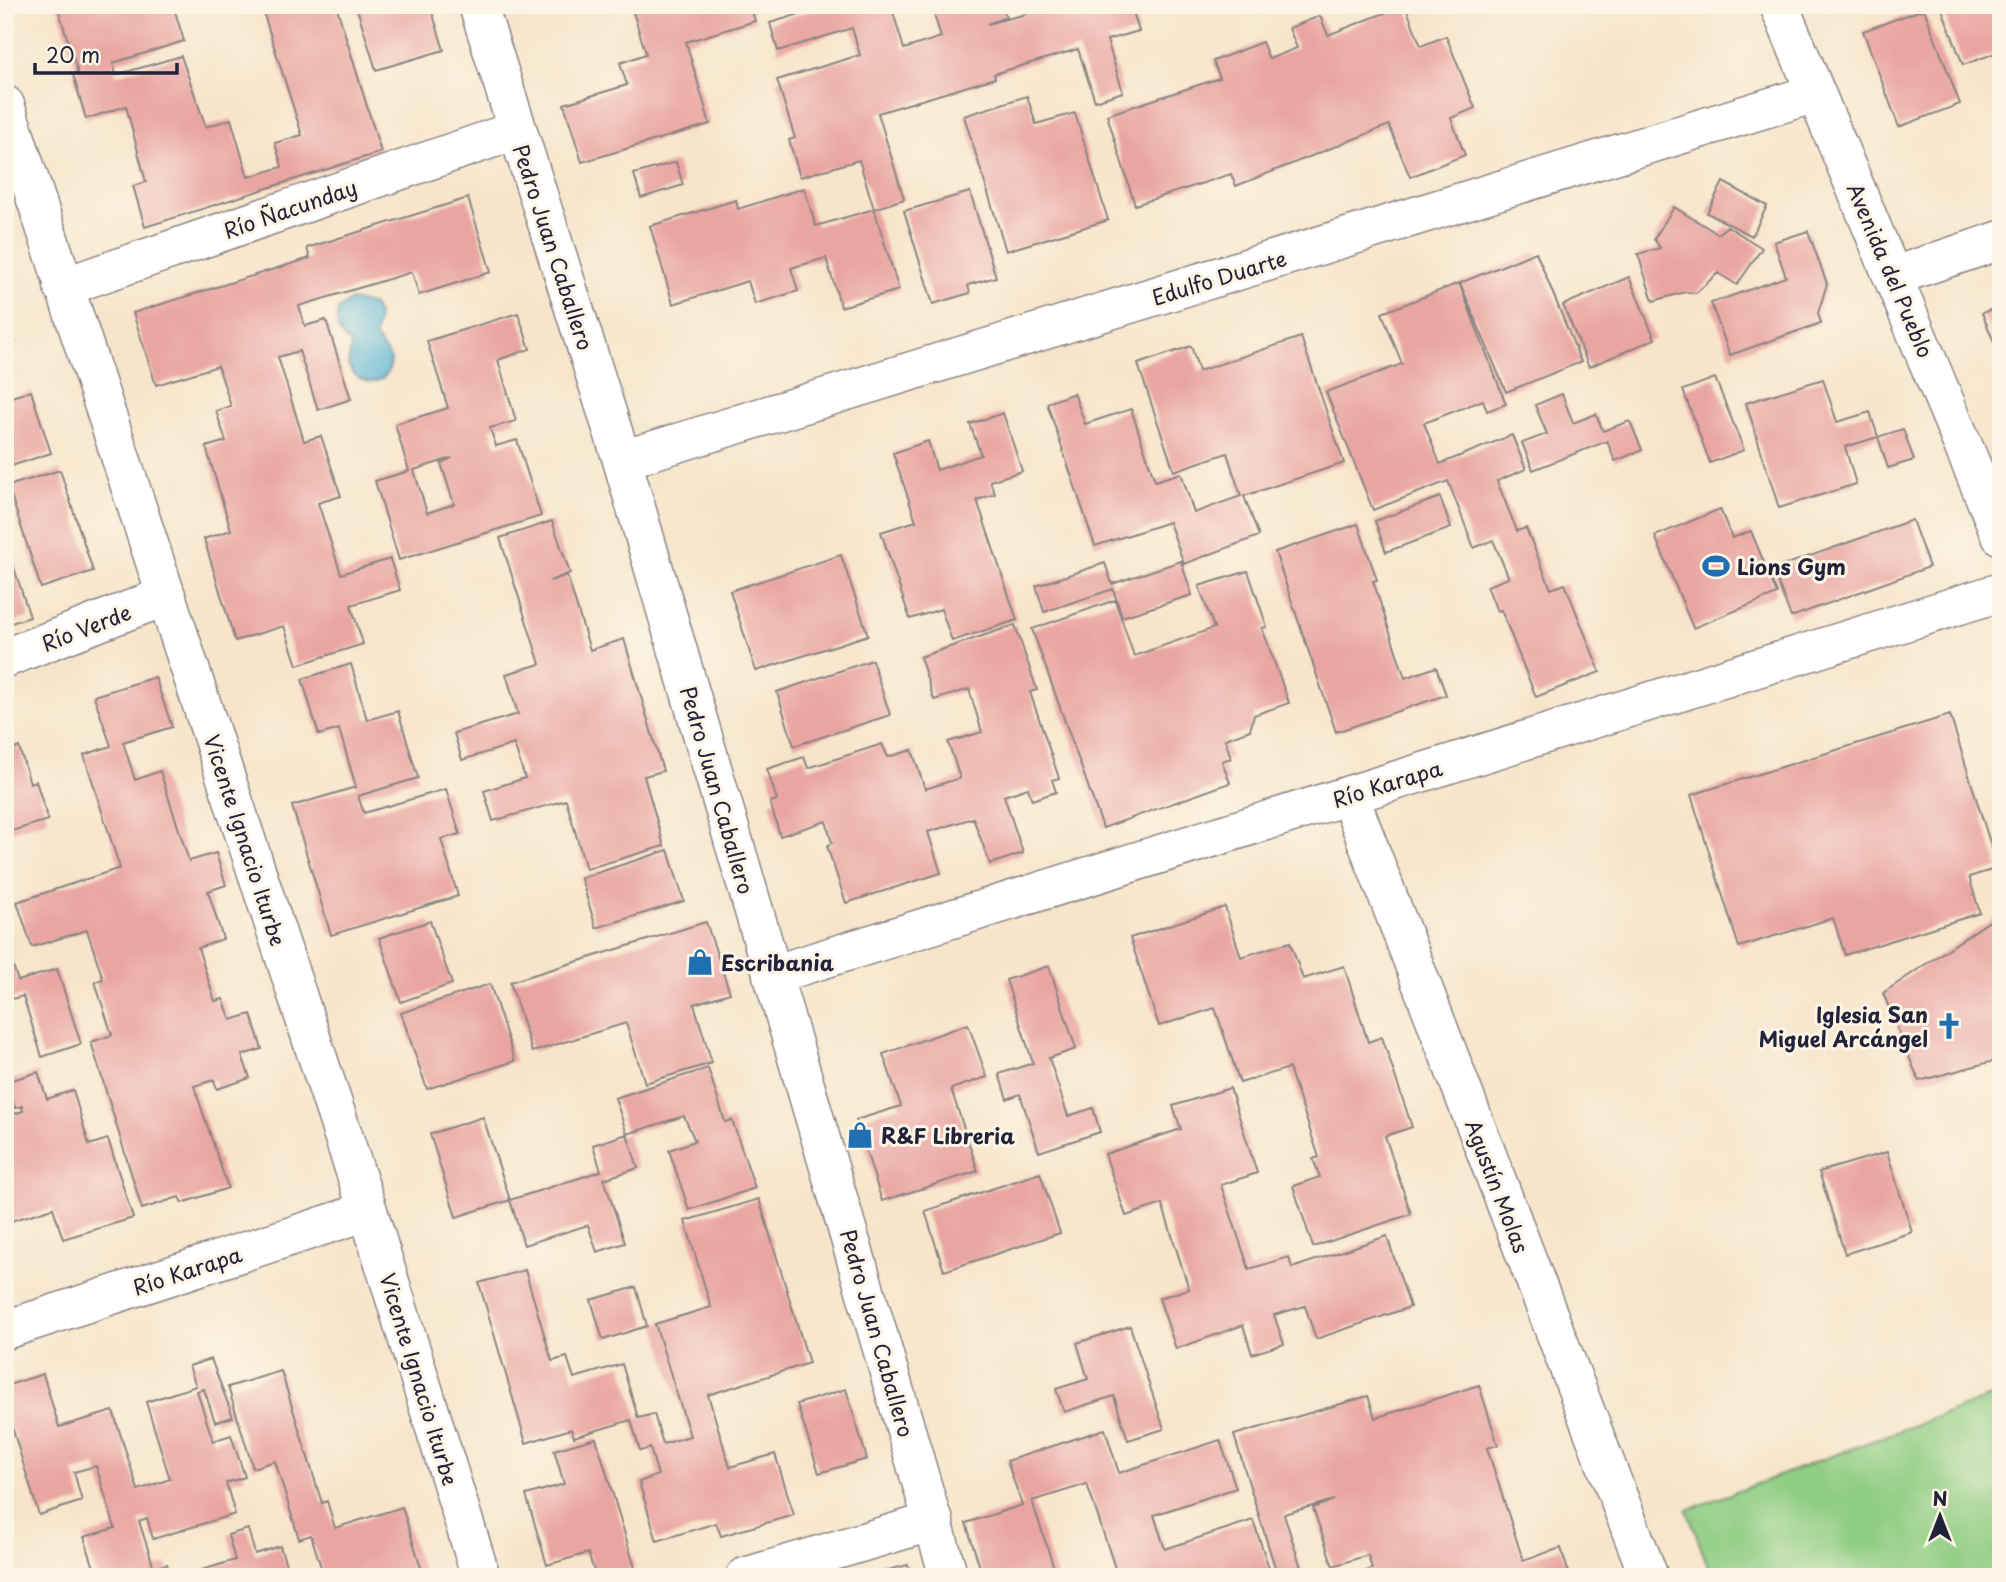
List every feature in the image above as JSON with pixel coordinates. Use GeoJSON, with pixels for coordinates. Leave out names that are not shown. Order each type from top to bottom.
{"type":"FeatureCollection","features":[{"type":"Feature","properties":{"kind":"street","name":"Pedro Juan Caballero"},"geometry":{"type":"LineString","coordinates":[[478,5],[622,460],[949,1577]]}},
{"type":"Feature","properties":{"kind":"street","name":"Avenida del Pueblo"},"geometry":{"type":"LineString","coordinates":[[1779,5],[2001,536]]}},
{"type":"Feature","properties":{"kind":"street","name":"Edulfo Duarte"},"geometry":{"type":"LineString","coordinates":[[622,460],[1816,93]]}},
{"type":"Feature","properties":{"kind":"street","name":"Vicente Ignacio Iturbe"},"geometry":{"type":"LineString","coordinates":[[5,105],[368,1211],[481,1577]]}},
{"type":"Feature","properties":{"kind":"street","name":"Río Ñacunday"},"geometry":{"type":"LineString","coordinates":[[63,287],[517,130]]}},
{"type":"Feature","properties":{"kind":"street"},"geometry":{"type":"LineString","coordinates":[[1894,276],[2001,240]]}},
{"type":"Feature","properties":{"kind":"street","name":"Río Karapa"},"geometry":{"type":"LineString","coordinates":[[772,975],[2001,592]]}},
{"type":"Feature","properties":{"kind":"street","name":"Río Verde"},"geometry":{"type":"LineString","coordinates":[[5,658],[166,596]]}},
{"type":"Feature","properties":{"kind":"street","name":"Agustín Molas"},"geometry":{"type":"LineString","coordinates":[[1349,795],[1649,1577]]}},
{"type":"Feature","properties":{"kind":"street","name":"Río Karapa"},"geometry":{"type":"LineString","coordinates":[[5,1330],[368,1211]]}},
{"type":"Feature","properties":{"kind":"street"},"geometry":{"type":"LineString","coordinates":[[745,1577],[934,1521]]}},
{"type":"Feature","properties":{"kind":"green space"},"geometry":{"type":"Polygon","coordinates":[[[2001,1393],[2001,1577],[1712,1577],[1687,1510],[2001,1393]]]}},
{"type":"Feature","properties":{"kind":"water"},"geometry":{"type":"Polygon","coordinates":[[[351,300],[373,305],[378,315],[375,337],[391,359],[389,369],[380,380],[373,382],[359,378],[348,365],[351,344],[343,337],[337,320],[338,310],[351,300]]]}},
{"type":"Feature","properties":{"kind":"building"},"geometry":{"type":"Polygon","coordinates":[[[57,5],[173,5],[184,41],[113,63],[116,75],[181,56],[206,127],[231,119],[248,177],[282,167],[275,143],[302,135],[261,5],[336,5],[381,152],[145,227],[133,186],[146,182],[126,106],[86,119],[73,74],[78,73],[57,5]]]}},
{"type":"Feature","properties":{"kind":"building"},"geometry":{"type":"Polygon","coordinates":[[[356,5],[430,5],[444,50],[376,70],[356,5]]]}},
{"type":"Feature","properties":{"kind":"building"},"geometry":{"type":"Polygon","coordinates":[[[631,5],[758,6],[751,8],[755,21],[686,42],[710,124],[582,162],[564,104],[627,85],[620,63],[646,54],[631,5]]]}},
{"type":"Feature","properties":{"kind":"building"},"geometry":{"type":"Polygon","coordinates":[[[829,5],[891,5],[904,49],[941,37],[931,5],[1002,5],[1006,17],[987,24],[1030,13],[1027,5],[1131,5],[1139,31],[1107,40],[1123,92],[1095,101],[1078,49],[994,74],[995,78],[878,113],[904,199],[874,209],[859,160],[800,177],[789,140],[795,138],[777,80],[860,55],[852,28],[778,51],[770,23],[829,5]]]}},
{"type":"Feature","properties":{"kind":"building"},"geometry":{"type":"Polygon","coordinates":[[[1405,5],[1421,46],[1446,36],[1475,108],[1451,118],[1465,155],[1410,177],[1389,125],[1236,186],[1231,174],[1135,205],[1107,115],[1220,78],[1213,61],[1262,42],[1269,59],[1297,48],[1289,28],[1320,16],[1328,35],[1405,5]]]}},
{"type":"Feature","properties":{"kind":"building"},"geometry":{"type":"Polygon","coordinates":[[[1953,5],[2001,5],[2001,51],[1963,65],[1942,9],[1953,5]]]}},
{"type":"Feature","properties":{"kind":"building"},"geometry":{"type":"Polygon","coordinates":[[[1924,9],[1960,104],[1899,127],[1863,31],[1924,9]]]}},
{"type":"Feature","properties":{"kind":"building"},"geometry":{"type":"Polygon","coordinates":[[[1027,96],[1036,124],[1075,113],[1108,220],[1006,251],[964,116],[1027,96]]]}},
{"type":"Feature","properties":{"kind":"building"},"geometry":{"type":"Polygon","coordinates":[[[676,162],[683,185],[641,198],[634,174],[676,162]]]}},
{"type":"Feature","properties":{"kind":"building"},"geometry":{"type":"Polygon","coordinates":[[[1723,182],[1767,206],[1752,236],[1707,213],[1723,182]]]}},
{"type":"Feature","properties":{"kind":"building"},"geometry":{"type":"Polygon","coordinates":[[[804,188],[816,226],[874,209],[899,290],[841,307],[826,258],[791,268],[798,291],[755,304],[748,281],[673,304],[650,226],[736,200],[738,209],[804,188]]]}},
{"type":"Feature","properties":{"kind":"building"},"geometry":{"type":"Polygon","coordinates":[[[970,192],[996,277],[968,285],[970,293],[933,304],[904,211],[970,192]]]}},
{"type":"Feature","properties":{"kind":"building"},"geometry":{"type":"Polygon","coordinates":[[[468,198],[491,272],[419,295],[412,272],[299,306],[305,326],[326,320],[351,399],[318,410],[299,351],[278,357],[304,441],[321,436],[341,496],[318,503],[341,574],[390,559],[400,590],[351,605],[363,644],[297,665],[284,626],[235,641],[204,539],[231,530],[206,447],[226,441],[216,411],[231,406],[218,366],[156,385],[133,313],[310,258],[307,248],[468,198]]]}},
{"type":"Feature","properties":{"kind":"building"},"geometry":{"type":"Polygon","coordinates":[[[1674,207],[1718,234],[1727,226],[1762,248],[1737,285],[1718,273],[1696,293],[1685,292],[1653,301],[1638,254],[1660,248],[1654,239],[1674,207]]]}},
{"type":"Feature","properties":{"kind":"building"},"geometry":{"type":"Polygon","coordinates":[[[1808,231],[1827,284],[1818,313],[1821,323],[1730,355],[1711,303],[1786,277],[1774,242],[1808,231]]]}},
{"type":"Feature","properties":{"kind":"building"},"geometry":{"type":"Polygon","coordinates":[[[1536,252],[1581,362],[1506,392],[1460,283],[1536,252]]]}},
{"type":"Feature","properties":{"kind":"building"},"geometry":{"type":"Polygon","coordinates":[[[1629,277],[1655,339],[1589,367],[1563,305],[1629,277]]]}},
{"type":"Feature","properties":{"kind":"building"},"geometry":{"type":"Polygon","coordinates":[[[1459,283],[1506,404],[1487,411],[1483,400],[1424,423],[1440,464],[1512,435],[1526,469],[1497,481],[1517,531],[1526,528],[1551,589],[1565,584],[1600,672],[1536,697],[1501,610],[1497,611],[1487,586],[1509,578],[1493,540],[1474,548],[1448,481],[1373,510],[1326,392],[1402,364],[1382,313],[1459,283]]]}},
{"type":"Feature","properties":{"kind":"building"},"geometry":{"type":"Polygon","coordinates":[[[2001,306],[2001,359],[1982,313],[2001,306]]]}},
{"type":"Feature","properties":{"kind":"building"},"geometry":{"type":"Polygon","coordinates":[[[518,313],[530,349],[498,360],[516,421],[490,428],[496,446],[517,440],[541,516],[399,560],[375,481],[409,471],[395,424],[448,408],[427,341],[518,313]],[[452,458],[414,470],[427,513],[454,504],[441,463],[452,458]]]}},
{"type":"Feature","properties":{"kind":"building"},"geometry":{"type":"Polygon","coordinates":[[[5,315],[15,342],[5,345],[5,315]]]}},
{"type":"Feature","properties":{"kind":"building"},"geometry":{"type":"Polygon","coordinates":[[[1301,337],[1344,463],[1244,496],[1259,536],[1184,564],[1169,522],[1095,546],[1047,403],[1074,393],[1085,424],[1131,409],[1155,481],[1181,473],[1194,513],[1241,496],[1227,453],[1174,471],[1138,364],[1191,346],[1199,371],[1301,337]]]}},
{"type":"Feature","properties":{"kind":"building"},"geometry":{"type":"Polygon","coordinates":[[[1715,378],[1744,450],[1710,463],[1683,390],[1715,378]]]}},
{"type":"Feature","properties":{"kind":"building"},"geometry":{"type":"Polygon","coordinates":[[[1823,379],[1837,422],[1870,412],[1878,437],[1845,447],[1856,484],[1779,508],[1746,403],[1823,379]]]}},
{"type":"Feature","properties":{"kind":"building"},"geometry":{"type":"Polygon","coordinates":[[[31,391],[51,453],[5,468],[5,399],[31,391]]]}},
{"type":"Feature","properties":{"kind":"building"},"geometry":{"type":"Polygon","coordinates":[[[1562,394],[1573,423],[1596,414],[1603,431],[1630,421],[1642,450],[1615,461],[1607,441],[1533,470],[1522,443],[1547,434],[1535,405],[1562,394]]]}},
{"type":"Feature","properties":{"kind":"building"},"geometry":{"type":"Polygon","coordinates":[[[1003,413],[1022,471],[990,481],[995,494],[977,500],[1017,620],[952,641],[941,609],[910,619],[881,532],[916,521],[893,453],[928,441],[937,470],[981,455],[970,424],[1003,413]]]}},
{"type":"Feature","properties":{"kind":"building"},"geometry":{"type":"Polygon","coordinates":[[[1903,429],[1914,460],[1888,468],[1878,437],[1903,429]]]}},
{"type":"Feature","properties":{"kind":"building"},"geometry":{"type":"Polygon","coordinates":[[[60,470],[93,571],[41,588],[8,486],[60,470]]]}},
{"type":"Feature","properties":{"kind":"building"},"geometry":{"type":"Polygon","coordinates":[[[1440,497],[1451,528],[1386,552],[1375,521],[1440,497]]]}},
{"type":"Feature","properties":{"kind":"building","name":"Lions Gym"},"geometry":{"type":"Polygon","coordinates":[[[1720,509],[1732,538],[1751,531],[1777,594],[1693,628],[1655,536],[1720,509]]]}},
{"type":"Feature","properties":{"kind":"building"},"geometry":{"type":"Polygon","coordinates":[[[1912,520],[1929,567],[1791,617],[1773,569],[1912,520]]]}},
{"type":"Feature","properties":{"kind":"building"},"geometry":{"type":"Polygon","coordinates":[[[552,521],[570,573],[550,581],[567,575],[590,650],[624,639],[663,771],[644,776],[664,846],[586,869],[566,800],[493,821],[484,791],[525,778],[514,744],[462,760],[454,733],[518,714],[506,674],[540,664],[500,538],[552,521]]]}},
{"type":"Feature","properties":{"kind":"building"},"geometry":{"type":"Polygon","coordinates":[[[1358,524],[1377,580],[1373,581],[1405,678],[1436,667],[1446,695],[1336,732],[1275,552],[1358,524]]]}},
{"type":"Feature","properties":{"kind":"building"},"geometry":{"type":"Polygon","coordinates":[[[5,540],[30,617],[5,625],[5,540]]]}},
{"type":"Feature","properties":{"kind":"building"},"geometry":{"type":"Polygon","coordinates":[[[841,555],[868,635],[756,671],[730,591],[841,555]]]}},
{"type":"Feature","properties":{"kind":"building"},"geometry":{"type":"Polygon","coordinates":[[[1181,561],[1192,595],[1122,617],[1113,589],[1044,612],[1036,586],[1105,563],[1112,584],[1181,561]]]}},
{"type":"Feature","properties":{"kind":"building"},"geometry":{"type":"Polygon","coordinates":[[[1248,571],[1267,627],[1262,628],[1289,703],[1254,715],[1250,730],[1225,739],[1231,758],[1222,761],[1230,783],[1103,828],[1032,629],[1115,600],[1134,656],[1214,628],[1199,586],[1248,571]]]}},
{"type":"Feature","properties":{"kind":"building"},"geometry":{"type":"Polygon","coordinates":[[[1015,625],[1037,690],[1030,692],[1059,778],[1052,780],[1056,792],[1032,800],[1028,788],[1004,796],[1023,853],[990,864],[973,818],[928,832],[941,873],[846,903],[827,846],[832,843],[826,821],[780,836],[770,802],[777,800],[767,769],[804,757],[808,768],[882,744],[888,757],[912,750],[925,789],[960,778],[948,742],[982,732],[969,689],[934,700],[920,657],[1015,625]]]}},
{"type":"Feature","properties":{"kind":"building"},"geometry":{"type":"Polygon","coordinates":[[[872,660],[890,715],[794,746],[777,692],[872,660]]]}},
{"type":"Feature","properties":{"kind":"building"},"geometry":{"type":"Polygon","coordinates":[[[351,664],[367,720],[398,711],[418,778],[358,796],[364,813],[446,789],[460,834],[441,839],[458,896],[331,935],[292,806],[356,787],[339,729],[319,735],[302,679],[351,664]]]}},
{"type":"Feature","properties":{"kind":"building"},"geometry":{"type":"Polygon","coordinates":[[[155,677],[172,727],[123,742],[135,780],[160,771],[189,861],[216,853],[226,885],[208,891],[223,939],[198,948],[215,1001],[223,999],[231,1020],[251,1014],[262,1049],[242,1055],[250,1078],[217,1089],[214,1080],[194,1086],[228,1188],[182,1203],[179,1197],[142,1209],[91,1042],[112,1035],[95,982],[103,979],[87,930],[32,947],[17,902],[120,868],[84,755],[111,746],[94,696],[155,677]]]}},
{"type":"Feature","properties":{"kind":"building"},"geometry":{"type":"Polygon","coordinates":[[[1950,715],[1998,868],[1969,877],[1980,913],[1845,955],[1833,918],[1739,947],[1691,795],[1950,715]]]}},
{"type":"Feature","properties":{"kind":"building"},"geometry":{"type":"Polygon","coordinates":[[[19,747],[30,783],[36,781],[48,820],[5,833],[5,752],[19,747]]]}},
{"type":"Feature","properties":{"kind":"building"},"geometry":{"type":"Polygon","coordinates":[[[668,850],[684,901],[596,928],[581,878],[668,850]]]}},
{"type":"Feature","properties":{"kind":"building"},"geometry":{"type":"Polygon","coordinates":[[[1225,907],[1241,957],[1290,942],[1303,979],[1344,966],[1368,1042],[1382,1037],[1412,1127],[1385,1136],[1411,1214],[1313,1247],[1293,1186],[1320,1177],[1313,1159],[1319,1157],[1289,1068],[1240,1083],[1215,1008],[1159,1026],[1130,938],[1225,907]]]}},
{"type":"Feature","properties":{"kind":"building","name":"Iglesia San Miguel Arcángel"},"geometry":{"type":"Polygon","coordinates":[[[1997,916],[2001,925],[2001,1059],[1919,1081],[1883,993],[1997,916]]]}},
{"type":"Feature","properties":{"kind":"building"},"geometry":{"type":"Polygon","coordinates":[[[430,921],[452,984],[401,1002],[379,938],[430,921]]]}},
{"type":"Feature","properties":{"kind":"building"},"geometry":{"type":"Polygon","coordinates":[[[706,922],[730,993],[694,1004],[712,1063],[645,1083],[626,1023],[532,1052],[510,982],[706,922]]]}},
{"type":"Feature","properties":{"kind":"building"},"geometry":{"type":"Polygon","coordinates":[[[12,963],[18,981],[57,969],[81,1044],[42,1057],[23,996],[5,1001],[5,965],[12,963]]]}},
{"type":"Feature","properties":{"kind":"building"},"geometry":{"type":"Polygon","coordinates":[[[1049,966],[1076,1049],[1049,1058],[1068,1116],[1093,1108],[1100,1132],[1039,1152],[1020,1094],[1007,1099],[999,1074],[1033,1063],[1006,980],[1049,966]]]}},
{"type":"Feature","properties":{"kind":"building"},"geometry":{"type":"Polygon","coordinates":[[[490,984],[515,1061],[427,1089],[401,1013],[490,984]]]}},
{"type":"Feature","properties":{"kind":"building"},"geometry":{"type":"Polygon","coordinates":[[[968,1024],[987,1077],[951,1089],[978,1171],[882,1201],[856,1120],[901,1106],[883,1054],[968,1024]]]}},
{"type":"Feature","properties":{"kind":"building"},"geometry":{"type":"Polygon","coordinates":[[[708,1068],[725,1122],[732,1120],[755,1188],[689,1210],[669,1150],[695,1141],[684,1116],[627,1134],[615,1098],[708,1068]]]}},
{"type":"Feature","properties":{"kind":"building"},"geometry":{"type":"Polygon","coordinates":[[[38,1072],[47,1099],[73,1090],[89,1145],[108,1139],[133,1218],[63,1239],[53,1208],[5,1223],[5,1117],[23,1111],[22,1106],[15,1108],[6,1082],[38,1072]]]}},
{"type":"Feature","properties":{"kind":"building"},"geometry":{"type":"Polygon","coordinates":[[[1230,1088],[1257,1173],[1221,1185],[1249,1269],[1289,1257],[1292,1268],[1387,1236],[1410,1307],[1316,1339],[1305,1306],[1274,1315],[1284,1344],[1252,1354],[1243,1325],[1176,1349],[1159,1298],[1189,1289],[1162,1204],[1126,1216],[1105,1154],[1181,1129],[1173,1106],[1230,1088]]]}},
{"type":"Feature","properties":{"kind":"building"},"geometry":{"type":"Polygon","coordinates":[[[483,1117],[510,1200],[456,1217],[430,1134],[483,1117]]]}},
{"type":"Feature","properties":{"kind":"building"},"geometry":{"type":"Polygon","coordinates":[[[627,1134],[638,1168],[604,1179],[625,1243],[597,1252],[588,1225],[524,1245],[510,1200],[601,1171],[593,1145],[627,1134]]]}},
{"type":"Feature","properties":{"kind":"building"},"geometry":{"type":"Polygon","coordinates":[[[1887,1152],[1912,1232],[1845,1254],[1819,1172],[1887,1152]]]}},
{"type":"Feature","properties":{"kind":"building"},"geometry":{"type":"Polygon","coordinates":[[[1040,1173],[1060,1233],[944,1271],[925,1211],[1040,1173]]]}},
{"type":"Feature","properties":{"kind":"building"},"geometry":{"type":"Polygon","coordinates":[[[759,1199],[809,1363],[708,1395],[730,1467],[775,1454],[794,1515],[721,1536],[716,1523],[657,1541],[639,1482],[658,1475],[650,1448],[640,1451],[631,1420],[574,1437],[571,1429],[526,1443],[479,1283],[525,1270],[552,1361],[567,1357],[574,1378],[622,1364],[638,1418],[654,1414],[663,1444],[690,1436],[655,1324],[711,1307],[685,1221],[759,1199]]]}},
{"type":"Feature","properties":{"kind":"building"},"geometry":{"type":"Polygon","coordinates":[[[636,1287],[647,1326],[603,1340],[591,1300],[636,1287]]]}},
{"type":"Feature","properties":{"kind":"building"},"geometry":{"type":"Polygon","coordinates":[[[1130,1326],[1164,1429],[1128,1440],[1114,1396],[1064,1412],[1056,1389],[1088,1379],[1077,1343],[1130,1326]]]}},
{"type":"Feature","properties":{"kind":"building"},"geometry":{"type":"Polygon","coordinates":[[[211,1359],[233,1417],[215,1422],[204,1389],[197,1391],[213,1441],[231,1435],[245,1477],[226,1483],[235,1514],[153,1539],[147,1518],[139,1521],[154,1568],[167,1564],[171,1577],[97,1577],[84,1537],[115,1528],[96,1466],[74,1472],[82,1501],[39,1515],[13,1430],[5,1432],[5,1386],[43,1374],[59,1427],[113,1411],[138,1490],[170,1479],[146,1402],[196,1386],[189,1366],[211,1359]]]}},
{"type":"Feature","properties":{"kind":"building"},"geometry":{"type":"Polygon","coordinates":[[[281,1371],[322,1503],[327,1501],[335,1528],[402,1507],[424,1577],[324,1577],[311,1535],[299,1539],[275,1461],[253,1468],[228,1387],[281,1371]]]}},
{"type":"Feature","properties":{"kind":"building"},"geometry":{"type":"Polygon","coordinates":[[[1479,1385],[1498,1445],[1487,1448],[1523,1560],[1561,1548],[1570,1577],[1350,1577],[1372,1569],[1368,1555],[1333,1566],[1313,1508],[1334,1500],[1284,1514],[1304,1577],[1278,1577],[1234,1435],[1368,1396],[1375,1418],[1479,1385]]]}},
{"type":"Feature","properties":{"kind":"building"},"geometry":{"type":"Polygon","coordinates":[[[846,1389],[867,1459],[819,1473],[797,1404],[846,1389]]]}},
{"type":"Feature","properties":{"kind":"building"},"geometry":{"type":"Polygon","coordinates":[[[1105,1429],[1119,1473],[1220,1440],[1236,1488],[1154,1515],[1165,1549],[1253,1520],[1272,1577],[1118,1577],[1087,1484],[1032,1501],[1057,1577],[983,1577],[966,1523],[1022,1505],[1007,1461],[1105,1429]]]}},
{"type":"Feature","properties":{"kind":"building"},"geometry":{"type":"Polygon","coordinates":[[[596,1438],[635,1568],[608,1577],[596,1577],[588,1553],[547,1565],[526,1495],[564,1484],[554,1450],[596,1438]]]}},
{"type":"Feature","properties":{"kind":"building"},"geometry":{"type":"Polygon","coordinates":[[[248,1529],[255,1554],[280,1546],[289,1574],[280,1577],[204,1577],[202,1570],[235,1560],[228,1535],[248,1529]]]}},
{"type":"Feature","properties":{"kind":"building"},"geometry":{"type":"Polygon","coordinates":[[[908,1565],[911,1577],[864,1577],[864,1576],[908,1565]]]}},
{"type":"Feature","properties":{"kind":"place","name":"Lions Gym"},"geometry":{"type":"Point","coordinates":[1716,566]}},
{"type":"Feature","properties":{"kind":"place","name":"Escribania"},"geometry":{"type":"Point","coordinates":[700,962]}},
{"type":"Feature","properties":{"kind":"place","name":"Iglesia San Miguel Arcángel"},"geometry":{"type":"Point","coordinates":[1949,1026]}},
{"type":"Feature","properties":{"kind":"place","name":"R&F Libreria"},"geometry":{"type":"Point","coordinates":[860,1135]}}]}
